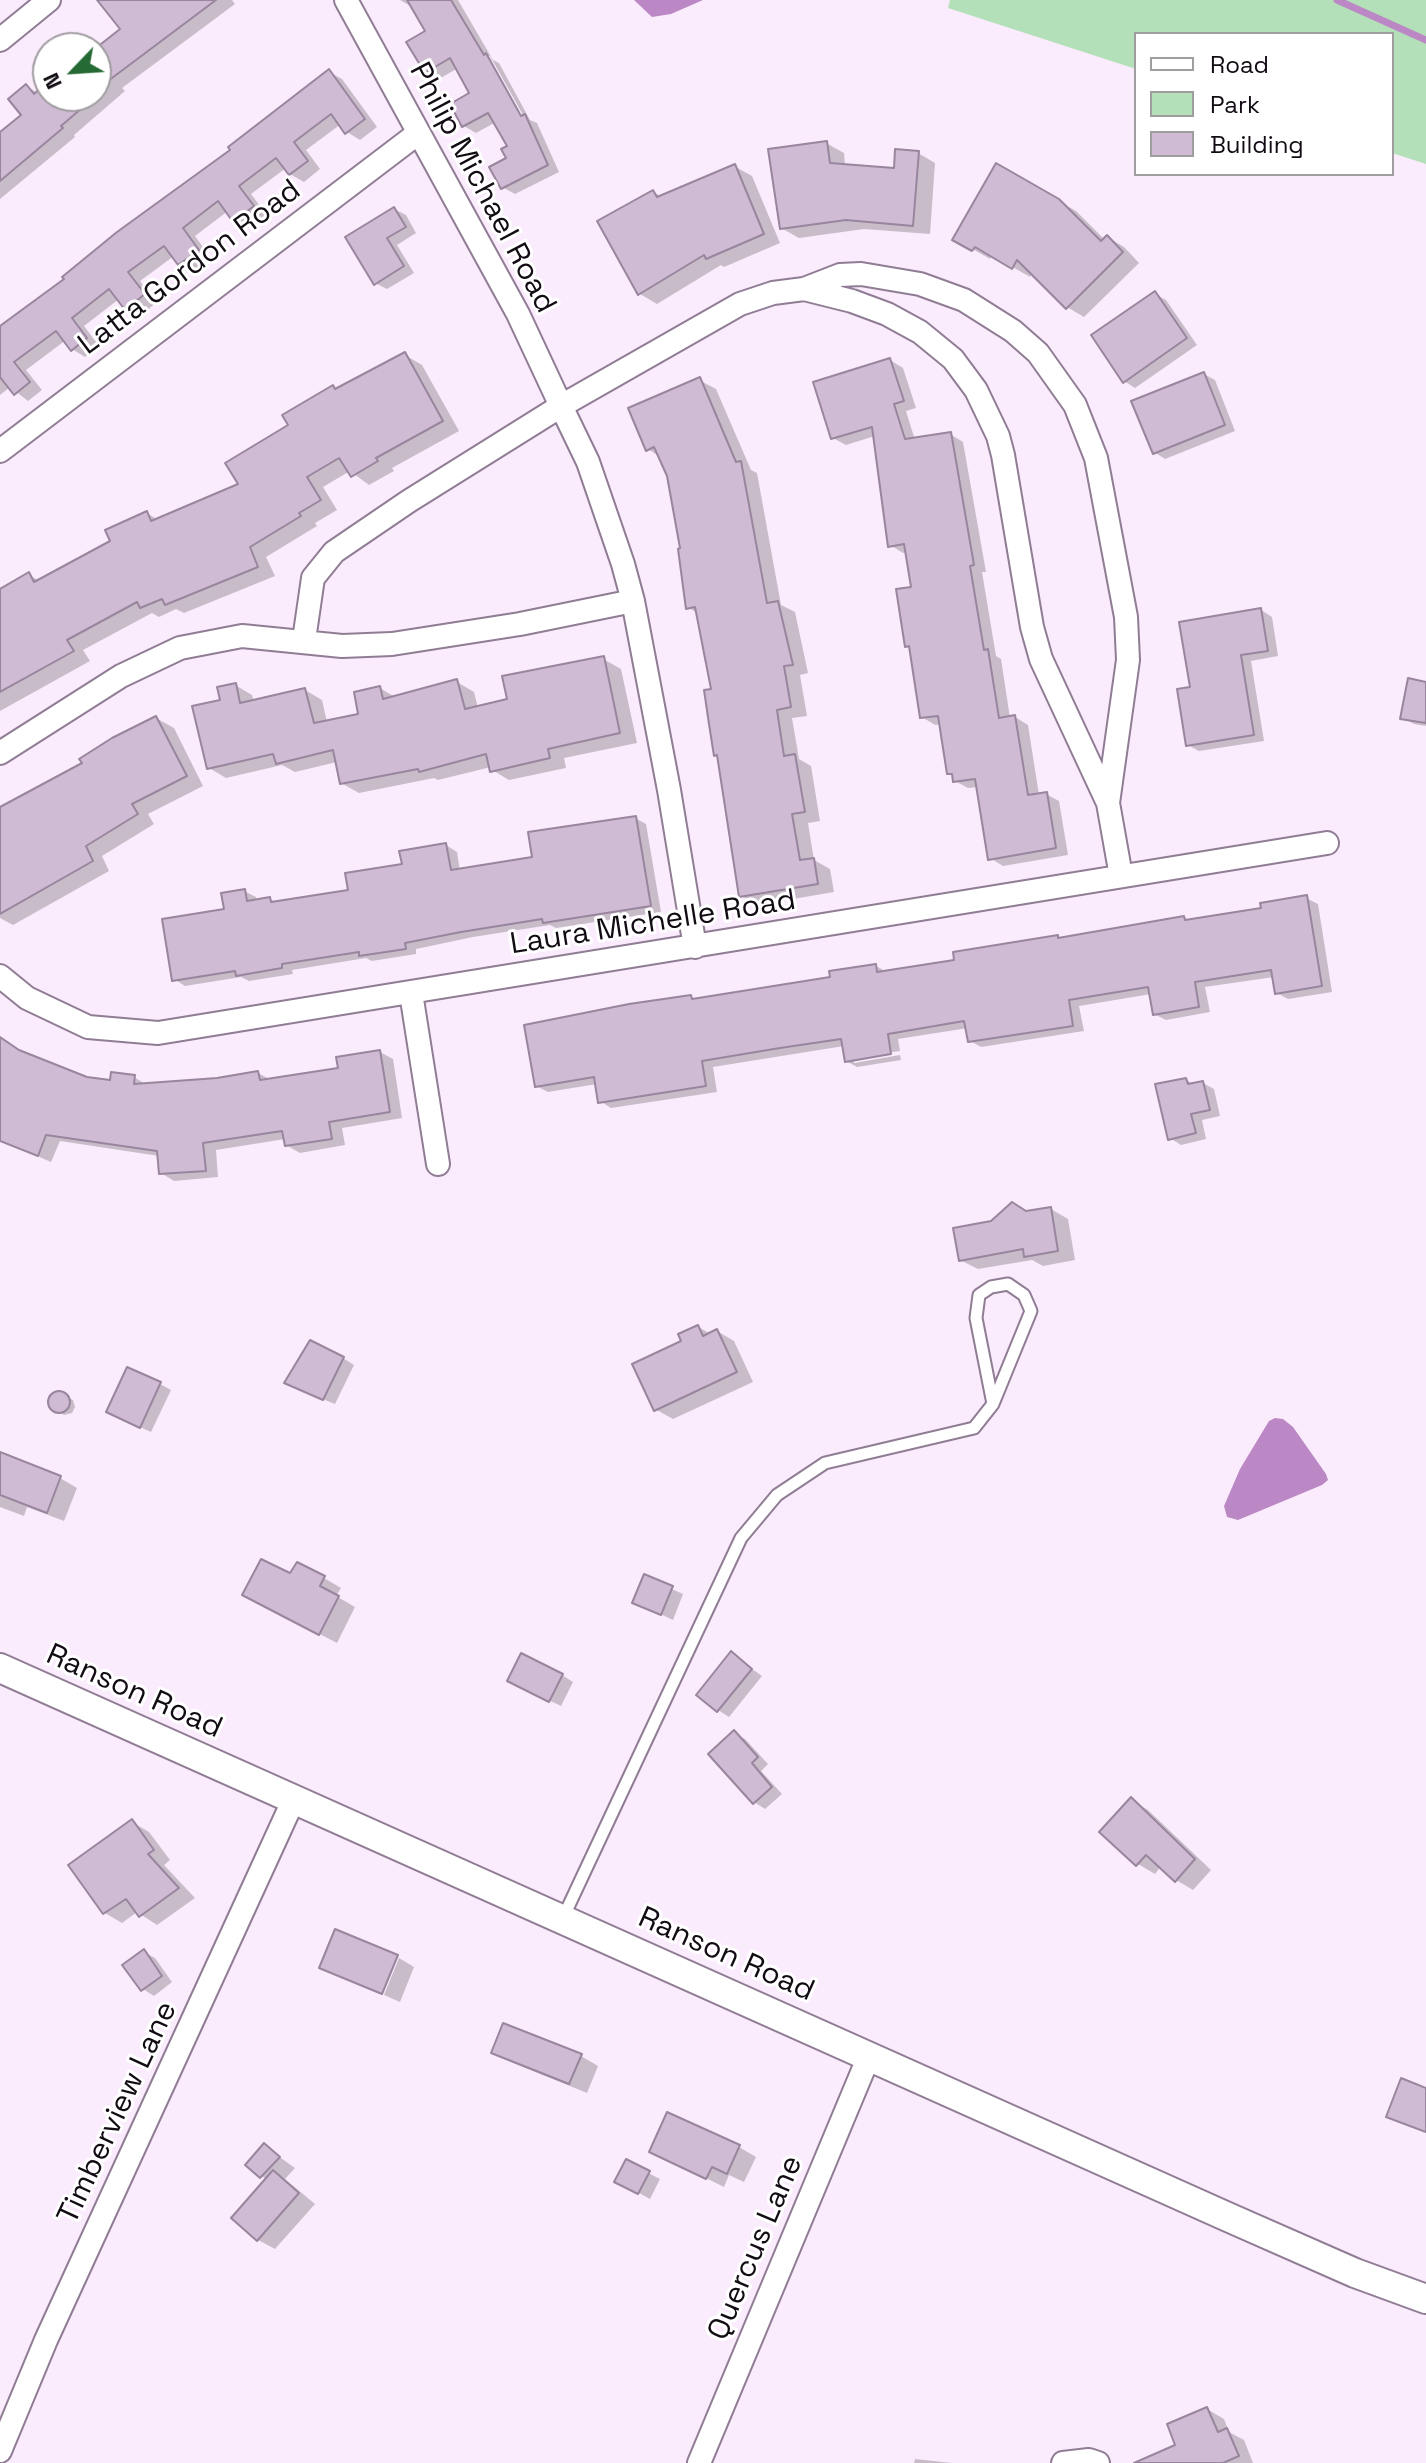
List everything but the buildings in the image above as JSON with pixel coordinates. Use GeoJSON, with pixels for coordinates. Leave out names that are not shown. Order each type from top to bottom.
{"type":"FeatureCollection","features":[{"type":"Feature","properties":{"kind":"street"},"geometry":{"type":"LineString","coordinates":[[0,40],[49,0]]}},
{"type":"Feature","properties":{"kind":"street","name":"Philip Michael Road"},"geometry":{"type":"LineString","coordinates":[[346,0],[518,314],[588,462],[633,601],[695,947]]}},
{"type":"Feature","properties":{"kind":"street","name":"Latta Gordon Road"},"geometry":{"type":"LineString","coordinates":[[0,451],[417,134]]}},
{"type":"Feature","properties":{"kind":"street"},"geometry":{"type":"LineString","coordinates":[[304,640],[313,578],[334,552],[561,406],[740,304],[773,293],[804,289],[840,275],[861,274],[920,284],[964,300],[1013,331],[1038,353],[1075,405],[1096,458],[1104,487],[1126,617],[1128,660],[1108,803]]}},
{"type":"Feature","properties":{"kind":"street"},"geometry":{"type":"LineString","coordinates":[[804,289],[852,301],[887,314],[920,332],[953,359],[976,390],[993,424],[1003,455],[1032,627],[1041,659],[1108,803],[1121,876]]}},
{"type":"Feature","properties":{"kind":"street"},"geometry":{"type":"LineString","coordinates":[[0,753],[121,676],[180,648],[242,636],[342,646],[392,644],[520,624],[633,601]]}},
{"type":"Feature","properties":{"kind":"street","name":"Laura Michelle Road"},"geometry":{"type":"LineString","coordinates":[[0,976],[27,998],[88,1027],[158,1033],[1327,843]]}},
{"type":"Feature","properties":{"kind":"street"},"geometry":{"type":"LineString","coordinates":[[411,993],[438,1164]]}},
{"type":"Feature","properties":{"kind":"street","name":"Ranson Road"},"geometry":{"type":"LineString","coordinates":[[0,1668],[1230,2218],[1355,2273],[1426,2299]]}},
{"type":"Feature","properties":{"kind":"street","name":"Timberview Lane"},"geometry":{"type":"LineString","coordinates":[[0,2451],[46,2340],[293,1801]]}},
{"type":"Feature","properties":{"kind":"street","name":"Quercus Lane"},"geometry":{"type":"LineString","coordinates":[[699,2463],[869,2056]]}},
{"type":"Feature","properties":{"kind":"street"},"geometry":{"type":"LineString","coordinates":[[1063,2463],[1089,2460],[1098,2463]]}},
{"type":"Feature","properties":{"kind":"lane"},"geometry":{"type":"LineString","coordinates":[[562,1920],[741,1538],[777,1495],[825,1463],[974,1428],[993,1404],[1031,1311],[1024,1295],[1008,1284],[991,1287],[979,1295],[976,1318],[993,1404]]}},
{"type":"Feature","properties":{"kind":"green space"},"geometry":{"type":"Polygon","coordinates":[[[950,0],[1426,0],[1426,164],[1394,154],[1394,32],[1134,32],[1134,68],[948,8],[950,0]]]}},
{"type":"Feature","properties":{"kind":"shaded area"},"geometry":{"type":"Polygon","coordinates":[[[634,0],[703,0],[671,14],[652,17],[634,0]]]}},
{"type":"Feature","properties":{"kind":"shaded area"},"geometry":{"type":"Polygon","coordinates":[[[1283,1419],[1293,1427],[1328,1480],[1238,1520],[1227,1517],[1224,1506],[1240,1469],[1269,1421],[1283,1419]]]}},
{"type":"Feature","properties":{"kind":"waterway"},"geometry":{"type":"LineString","coordinates":[[1337,0],[1426,40]]}}]}
